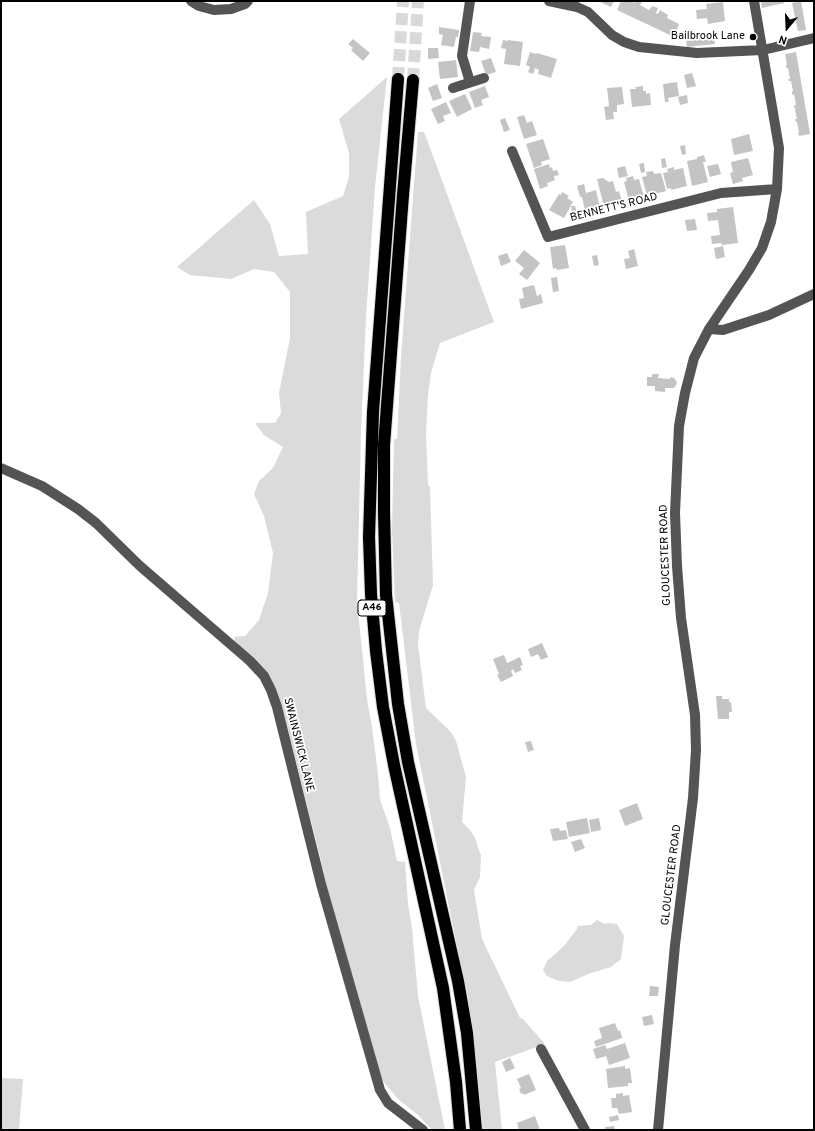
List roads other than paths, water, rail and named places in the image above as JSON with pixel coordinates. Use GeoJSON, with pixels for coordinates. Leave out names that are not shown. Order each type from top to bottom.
{"type":"FeatureCollection","features":[{"type":"Feature","properties":{"kind":"highway","name":"A46"},"geometry":{"type":"LineString","coordinates":[[398,79],[373,412],[369,537],[371,594],[383,707],[394,766],[443,988],[456,1082],[460,1130]]}},
{"type":"Feature","properties":{"kind":"highway","name":"A46"},"geometry":{"type":"LineString","coordinates":[[413,80],[384,445],[386,595],[398,704],[408,762],[458,981],[467,1033],[476,1130]]}},
{"type":"Feature","properties":{"kind":"street"},"geometry":{"type":"LineString","coordinates":[[191,1],[199,6],[214,10],[231,9],[245,4],[248,1]]}},
{"type":"Feature","properties":{"kind":"street"},"geometry":{"type":"LineString","coordinates":[[470,1],[462,56],[470,82]]}},
{"type":"Feature","properties":{"kind":"street"},"geometry":{"type":"LineString","coordinates":[[549,1],[577,7],[588,12],[612,35],[624,42],[639,47],[697,52],[762,50],[814,38]]}},
{"type":"Feature","properties":{"kind":"street","name":"GLOUCESTER ROAD"},"geometry":{"type":"LineString","coordinates":[[658,1130],[675,946],[693,798],[696,750],[695,715],[681,618],[677,566],[675,513],[679,426],[685,393],[694,358],[709,329],[762,248],[771,222],[777,189],[779,148],[754,1]]}},
{"type":"Feature","properties":{"kind":"street"},"geometry":{"type":"LineString","coordinates":[[453,88],[484,78]]}},
{"type":"Feature","properties":{"kind":"street","name":"BENNETT'S ROAD"},"geometry":{"type":"LineString","coordinates":[[512,151],[548,237],[721,194],[777,189]]}},
{"type":"Feature","properties":{"kind":"street"},"geometry":{"type":"LineString","coordinates":[[709,329],[723,330],[769,315],[814,294]]}},
{"type":"Feature","properties":{"kind":"street","name":"SWAINSWICK LANE"},"geometry":{"type":"LineString","coordinates":[[1,468],[42,486],[78,509],[96,523],[140,566],[250,661],[264,676],[277,707],[321,884],[380,1090],[388,1103],[423,1130]]}},
{"type":"Feature","properties":{"kind":"street"},"geometry":{"type":"LineString","coordinates":[[541,1049],[585,1130]]}},
{"type":"Feature","properties":{"kind":"tunnel"},"geometry":{"type":"LineString","coordinates":[[398,79],[403,1]]}},
{"type":"Feature","properties":{"kind":"tunnel"},"geometry":{"type":"LineString","coordinates":[[413,80],[418,1]]}},
{"type":"Feature","properties":{"kind":"place","name":"Bailbrook Lane"},"geometry":{"type":"Point","coordinates":[753,37]}}]}
